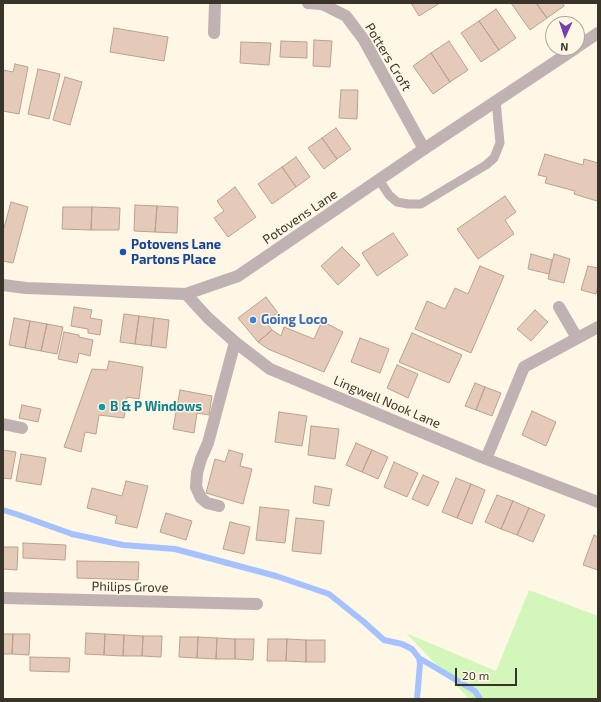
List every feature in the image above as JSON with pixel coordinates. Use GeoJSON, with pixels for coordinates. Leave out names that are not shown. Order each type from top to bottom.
{"type":"FeatureCollection","features":[{"type":"Feature","properties":{"kind":"street"},"geometry":{"type":"LineString","coordinates":[[214,33],[215,3]]}},
{"type":"Feature","properties":{"kind":"street","name":"Potters Croft"},"geometry":{"type":"LineString","coordinates":[[308,3],[322,4],[346,16],[364,40],[424,148]]}},
{"type":"Feature","properties":{"kind":"street","name":"Potovens Lane"},"geometry":{"type":"LineString","coordinates":[[585,42],[598,33]]}},
{"type":"Feature","properties":{"kind":"street","name":"Potovens Lane"},"geometry":{"type":"LineString","coordinates":[[3,285],[26,288],[186,294],[238,276],[424,148],[565,56]]}},
{"type":"Feature","properties":{"kind":"street","name":"Lingwell Nook Lane"},"geometry":{"type":"LineString","coordinates":[[186,294],[208,318],[235,342],[270,368],[486,459],[598,502]]}},
{"type":"Feature","properties":{"kind":"street"},"geometry":{"type":"LineString","coordinates":[[559,307],[576,338]]}},
{"type":"Feature","properties":{"kind":"street"},"geometry":{"type":"LineString","coordinates":[[486,459],[524,367],[598,327]]}},
{"type":"Feature","properties":{"kind":"street"},"geometry":{"type":"LineString","coordinates":[[219,506],[207,503],[201,498],[196,487],[197,473],[208,443],[235,342]]}},
{"type":"Feature","properties":{"kind":"street"},"geometry":{"type":"LineString","coordinates":[[3,424],[22,428]]}},
{"type":"Feature","properties":{"kind":"street","name":"Philips Grove"},"geometry":{"type":"LineString","coordinates":[[3,598],[257,604]]}},
{"type":"Feature","properties":{"kind":"lane"},"geometry":{"type":"LineString","coordinates":[[379,180],[389,195],[398,202],[421,204],[486,165],[494,158],[500,144],[496,101]]}},
{"type":"Feature","properties":{"kind":"green space"},"geometry":{"type":"Polygon","coordinates":[[[529,590],[598,616],[598,699],[469,699],[406,633],[496,671],[529,590]]]}},
{"type":"Feature","properties":{"kind":"building"},"geometry":{"type":"Polygon","coordinates":[[[411,3],[440,3],[419,16],[411,3]]]}},
{"type":"Feature","properties":{"kind":"building"},"geometry":{"type":"Polygon","coordinates":[[[511,3],[536,3],[546,16],[545,19],[530,30],[511,3]]]}},
{"type":"Feature","properties":{"kind":"building"},"geometry":{"type":"Polygon","coordinates":[[[536,3],[562,3],[564,6],[550,16],[546,16],[536,3]]]}},
{"type":"Feature","properties":{"kind":"building"},"geometry":{"type":"Polygon","coordinates":[[[496,9],[516,38],[499,50],[479,21],[496,9]]]}},
{"type":"Feature","properties":{"kind":"building"},"geometry":{"type":"Polygon","coordinates":[[[479,21],[499,50],[481,62],[461,33],[479,21]]]}},
{"type":"Feature","properties":{"kind":"building"},"geometry":{"type":"Polygon","coordinates":[[[114,28],[168,37],[164,61],[110,52],[114,28]]]}},
{"type":"Feature","properties":{"kind":"building"},"geometry":{"type":"Polygon","coordinates":[[[314,40],[332,41],[330,67],[313,66],[314,40]]]}},
{"type":"Feature","properties":{"kind":"building"},"geometry":{"type":"Polygon","coordinates":[[[281,41],[307,42],[307,58],[280,57],[281,41]]]}},
{"type":"Feature","properties":{"kind":"building"},"geometry":{"type":"Polygon","coordinates":[[[449,41],[468,70],[450,82],[431,53],[449,41]]]}},
{"type":"Feature","properties":{"kind":"building"},"geometry":{"type":"Polygon","coordinates":[[[241,42],[271,43],[269,65],[240,63],[241,42]]]}},
{"type":"Feature","properties":{"kind":"building"},"geometry":{"type":"Polygon","coordinates":[[[431,53],[450,82],[433,94],[413,66],[431,53]]]}},
{"type":"Feature","properties":{"kind":"building"},"geometry":{"type":"Polygon","coordinates":[[[15,64],[28,67],[19,114],[3,111],[3,70],[13,72],[15,64]]]}},
{"type":"Feature","properties":{"kind":"building"},"geometry":{"type":"Polygon","coordinates":[[[38,69],[60,74],[49,119],[28,114],[38,69]]]}},
{"type":"Feature","properties":{"kind":"building"},"geometry":{"type":"Polygon","coordinates":[[[65,77],[82,82],[70,125],[53,120],[65,77]]]}},
{"type":"Feature","properties":{"kind":"building"},"geometry":{"type":"Polygon","coordinates":[[[341,90],[358,90],[357,119],[339,118],[341,90]]]}},
{"type":"Feature","properties":{"kind":"building"},"geometry":{"type":"Polygon","coordinates":[[[336,128],[351,149],[337,159],[322,138],[336,128]]]}},
{"type":"Feature","properties":{"kind":"building"},"geometry":{"type":"Polygon","coordinates":[[[322,138],[337,159],[324,169],[308,148],[322,138]]]}},
{"type":"Feature","properties":{"kind":"building"},"geometry":{"type":"Polygon","coordinates":[[[545,154],[583,165],[584,159],[598,163],[597,201],[574,194],[575,191],[545,183],[547,177],[538,175],[545,154]]]}},
{"type":"Feature","properties":{"kind":"building"},"geometry":{"type":"Polygon","coordinates":[[[296,157],[310,177],[296,187],[282,167],[296,157]]]}},
{"type":"Feature","properties":{"kind":"building"},"geometry":{"type":"Polygon","coordinates":[[[282,167],[296,187],[272,204],[258,184],[282,167]]]}},
{"type":"Feature","properties":{"kind":"building"},"geometry":{"type":"Polygon","coordinates":[[[235,187],[256,217],[228,237],[214,218],[224,211],[217,201],[235,187]]]}},
{"type":"Feature","properties":{"kind":"building"},"geometry":{"type":"Polygon","coordinates":[[[505,196],[516,212],[505,220],[514,234],[478,259],[457,229],[505,196]]]}},
{"type":"Feature","properties":{"kind":"building"},"geometry":{"type":"Polygon","coordinates":[[[11,202],[28,207],[13,263],[3,261],[3,228],[11,202]]]}},
{"type":"Feature","properties":{"kind":"building"},"geometry":{"type":"Polygon","coordinates":[[[135,205],[157,206],[155,232],[134,231],[135,205]]]}},
{"type":"Feature","properties":{"kind":"building"},"geometry":{"type":"Polygon","coordinates":[[[157,206],[178,207],[177,233],[155,232],[157,206]]]}},
{"type":"Feature","properties":{"kind":"building"},"geometry":{"type":"Polygon","coordinates":[[[63,207],[92,207],[91,230],[62,229],[63,207]]]}},
{"type":"Feature","properties":{"kind":"building"},"geometry":{"type":"Polygon","coordinates":[[[92,207],[120,208],[119,230],[91,230],[92,207]]]}},
{"type":"Feature","properties":{"kind":"building"},"geometry":{"type":"Polygon","coordinates":[[[393,233],[408,255],[377,276],[362,253],[393,233]]]}},
{"type":"Feature","properties":{"kind":"building"},"geometry":{"type":"Polygon","coordinates":[[[342,247],[360,265],[338,285],[321,266],[342,247]]]}},
{"type":"Feature","properties":{"kind":"building"},"geometry":{"type":"Polygon","coordinates":[[[531,254],[552,260],[549,274],[528,269],[531,254]]]}},
{"type":"Feature","properties":{"kind":"building"},"geometry":{"type":"Polygon","coordinates":[[[554,254],[570,259],[564,283],[548,279],[554,254]]]}},
{"type":"Feature","properties":{"kind":"building"},"geometry":{"type":"Polygon","coordinates":[[[480,266],[504,276],[471,353],[415,329],[427,301],[445,309],[455,288],[468,294],[480,266]]]}},
{"type":"Feature","properties":{"kind":"building"},"geometry":{"type":"Polygon","coordinates":[[[588,266],[598,268],[598,286],[596,294],[581,290],[588,266]]]}},
{"type":"Feature","properties":{"kind":"building"},"geometry":{"type":"Polygon","coordinates":[[[266,297],[278,313],[265,320],[272,330],[258,342],[238,318],[266,297]]]}},
{"type":"Feature","properties":{"kind":"building"},"geometry":{"type":"Polygon","coordinates":[[[74,307],[92,310],[90,318],[102,320],[100,335],[88,333],[88,329],[71,326],[74,307]]]}},
{"type":"Feature","properties":{"kind":"building"},"geometry":{"type":"Polygon","coordinates":[[[535,310],[548,322],[531,341],[517,329],[535,310]]]}},
{"type":"Feature","properties":{"kind":"building"},"geometry":{"type":"Polygon","coordinates":[[[124,314],[139,316],[135,344],[120,342],[124,314]]]}},
{"type":"Feature","properties":{"kind":"building"},"geometry":{"type":"Polygon","coordinates":[[[139,316],[154,318],[151,346],[135,344],[139,316]]]}},
{"type":"Feature","properties":{"kind":"building"},"geometry":{"type":"Polygon","coordinates":[[[14,318],[30,321],[25,348],[9,345],[14,318]]]}},
{"type":"Feature","properties":{"kind":"building"},"geometry":{"type":"Polygon","coordinates":[[[154,318],[169,320],[166,348],[151,346],[154,318]]]}},
{"type":"Feature","properties":{"kind":"building"},"geometry":{"type":"Polygon","coordinates":[[[30,321],[47,324],[41,351],[25,348],[30,321]]]}},
{"type":"Feature","properties":{"kind":"building"},"geometry":{"type":"Polygon","coordinates":[[[322,321],[343,332],[324,372],[268,349],[258,342],[272,330],[281,336],[284,327],[314,339],[322,321]]]}},
{"type":"Feature","properties":{"kind":"building"},"geometry":{"type":"Polygon","coordinates":[[[47,324],[63,327],[57,354],[41,351],[47,324]]]}},
{"type":"Feature","properties":{"kind":"building"},"geometry":{"type":"Polygon","coordinates":[[[64,332],[93,340],[90,356],[79,353],[77,363],[58,359],[64,332]]]}},
{"type":"Feature","properties":{"kind":"building"},"geometry":{"type":"Polygon","coordinates":[[[412,333],[462,355],[449,383],[399,362],[412,333]]]}},
{"type":"Feature","properties":{"kind":"building"},"geometry":{"type":"Polygon","coordinates":[[[360,338],[389,349],[380,373],[351,362],[360,338]]]}},
{"type":"Feature","properties":{"kind":"building","name":"B & P Windows"},"geometry":{"type":"Polygon","coordinates":[[[109,361],[143,367],[139,399],[127,397],[124,418],[99,415],[96,434],[85,432],[81,452],[64,447],[92,369],[107,370],[109,361]]]}},
{"type":"Feature","properties":{"kind":"building"},"geometry":{"type":"Polygon","coordinates":[[[397,365],[418,374],[408,398],[387,388],[397,365]]]}},
{"type":"Feature","properties":{"kind":"building"},"geometry":{"type":"Polygon","coordinates":[[[475,383],[485,387],[476,410],[465,406],[475,383]]]}},
{"type":"Feature","properties":{"kind":"building"},"geometry":{"type":"Polygon","coordinates":[[[485,387],[501,393],[492,416],[476,410],[485,387]]]}},
{"type":"Feature","properties":{"kind":"building"},"geometry":{"type":"Polygon","coordinates":[[[180,390],[212,396],[209,415],[197,413],[194,433],[173,429],[180,390]]]}},
{"type":"Feature","properties":{"kind":"building"},"geometry":{"type":"Polygon","coordinates":[[[22,405],[41,409],[38,422],[19,418],[22,405]]]}},
{"type":"Feature","properties":{"kind":"building"},"geometry":{"type":"Polygon","coordinates":[[[532,411],[556,422],[546,446],[522,435],[532,411]]]}},
{"type":"Feature","properties":{"kind":"building"},"geometry":{"type":"Polygon","coordinates":[[[279,412],[307,416],[302,446],[275,442],[279,412]]]}},
{"type":"Feature","properties":{"kind":"building"},"geometry":{"type":"Polygon","coordinates":[[[311,426],[339,429],[335,459],[308,455],[311,426]]]}},
{"type":"Feature","properties":{"kind":"building"},"geometry":{"type":"Polygon","coordinates":[[[356,443],[372,450],[362,472],[346,465],[356,443]]]}},
{"type":"Feature","properties":{"kind":"building"},"geometry":{"type":"Polygon","coordinates":[[[3,450],[16,452],[11,479],[3,478],[3,450]]]}},
{"type":"Feature","properties":{"kind":"building"},"geometry":{"type":"Polygon","coordinates":[[[229,450],[243,454],[240,466],[252,469],[243,504],[206,493],[215,459],[225,462],[229,450]]]}},
{"type":"Feature","properties":{"kind":"building"},"geometry":{"type":"Polygon","coordinates":[[[372,450],[388,457],[378,479],[362,472],[372,450]]]}},
{"type":"Feature","properties":{"kind":"building"},"geometry":{"type":"Polygon","coordinates":[[[21,454],[46,458],[41,485],[16,481],[21,454]]]}},
{"type":"Feature","properties":{"kind":"building"},"geometry":{"type":"Polygon","coordinates":[[[394,462],[418,473],[407,497],[384,487],[394,462]]]}},
{"type":"Feature","properties":{"kind":"building"},"geometry":{"type":"Polygon","coordinates":[[[423,475],[439,482],[428,506],[412,499],[423,475]]]}},
{"type":"Feature","properties":{"kind":"building"},"geometry":{"type":"Polygon","coordinates":[[[456,478],[471,484],[457,518],[442,512],[456,478]]]}},
{"type":"Feature","properties":{"kind":"building"},"geometry":{"type":"Polygon","coordinates":[[[126,481],[148,486],[137,528],[115,523],[117,516],[87,508],[92,488],[122,496],[126,481]]]}},
{"type":"Feature","properties":{"kind":"building"},"geometry":{"type":"Polygon","coordinates":[[[471,484],[485,490],[472,524],[457,518],[471,484]]]}},
{"type":"Feature","properties":{"kind":"building"},"geometry":{"type":"Polygon","coordinates":[[[315,486],[332,489],[329,506],[313,503],[315,486]]]}},
{"type":"Feature","properties":{"kind":"building"},"geometry":{"type":"Polygon","coordinates":[[[497,495],[513,501],[501,529],[485,522],[497,495]]]}},
{"type":"Feature","properties":{"kind":"building"},"geometry":{"type":"Polygon","coordinates":[[[513,501],[529,508],[517,535],[501,529],[513,501]]]}},
{"type":"Feature","properties":{"kind":"building"},"geometry":{"type":"Polygon","coordinates":[[[260,507],[289,510],[285,543],[256,540],[260,507]]]}},
{"type":"Feature","properties":{"kind":"building"},"geometry":{"type":"Polygon","coordinates":[[[529,508],[545,515],[533,542],[517,535],[529,508]]]}},
{"type":"Feature","properties":{"kind":"building"},"geometry":{"type":"Polygon","coordinates":[[[166,513],[192,521],[186,540],[160,532],[166,513]]]}},
{"type":"Feature","properties":{"kind":"building"},"geometry":{"type":"Polygon","coordinates":[[[296,518],[324,521],[321,554],[292,551],[296,518]]]}},
{"type":"Feature","properties":{"kind":"building"},"geometry":{"type":"Polygon","coordinates":[[[230,522],[250,527],[244,554],[223,549],[230,522]]]}},
{"type":"Feature","properties":{"kind":"building"},"geometry":{"type":"Polygon","coordinates":[[[594,535],[598,537],[598,570],[583,565],[594,535]]]}},
{"type":"Feature","properties":{"kind":"building"},"geometry":{"type":"Polygon","coordinates":[[[23,543],[66,545],[65,560],[23,558],[23,543]]]}},
{"type":"Feature","properties":{"kind":"building"},"geometry":{"type":"Polygon","coordinates":[[[3,547],[18,547],[17,570],[3,569],[3,547]]]}},
{"type":"Feature","properties":{"kind":"building"},"geometry":{"type":"Polygon","coordinates":[[[77,561],[139,562],[138,580],[77,578],[77,561]]]}},
{"type":"Feature","properties":{"kind":"building"},"geometry":{"type":"Polygon","coordinates":[[[86,633],[105,634],[104,655],[85,654],[86,633]]]}},
{"type":"Feature","properties":{"kind":"building"},"geometry":{"type":"Polygon","coordinates":[[[3,634],[13,634],[12,654],[3,654],[3,634]]]}},
{"type":"Feature","properties":{"kind":"building"},"geometry":{"type":"Polygon","coordinates":[[[13,634],[30,634],[29,655],[12,654],[13,634]]]}},
{"type":"Feature","properties":{"kind":"building"},"geometry":{"type":"Polygon","coordinates":[[[105,634],[124,635],[123,656],[104,655],[105,634]]]}},
{"type":"Feature","properties":{"kind":"building"},"geometry":{"type":"Polygon","coordinates":[[[124,635],[143,636],[142,656],[123,656],[124,635]]]}},
{"type":"Feature","properties":{"kind":"building"},"geometry":{"type":"Polygon","coordinates":[[[143,636],[162,636],[161,657],[142,656],[143,636]]]}},
{"type":"Feature","properties":{"kind":"building"},"geometry":{"type":"Polygon","coordinates":[[[180,637],[198,637],[197,658],[179,657],[180,637]]]}},
{"type":"Feature","properties":{"kind":"building"},"geometry":{"type":"Polygon","coordinates":[[[198,637],[217,638],[216,659],[197,658],[198,637]]]}},
{"type":"Feature","properties":{"kind":"building"},"geometry":{"type":"Polygon","coordinates":[[[217,638],[235,639],[235,659],[216,659],[217,638]]]}},
{"type":"Feature","properties":{"kind":"building"},"geometry":{"type":"Polygon","coordinates":[[[235,639],[254,639],[253,660],[235,659],[235,639]]]}},
{"type":"Feature","properties":{"kind":"building"},"geometry":{"type":"Polygon","coordinates":[[[268,639],[287,639],[286,661],[267,661],[268,639]]]}},
{"type":"Feature","properties":{"kind":"building"},"geometry":{"type":"Polygon","coordinates":[[[287,639],[306,640],[306,662],[286,661],[287,639]]]}},
{"type":"Feature","properties":{"kind":"building"},"geometry":{"type":"Polygon","coordinates":[[[306,640],[325,640],[325,662],[306,662],[306,640]]]}},
{"type":"Feature","properties":{"kind":"building"},"geometry":{"type":"Polygon","coordinates":[[[30,657],[70,658],[69,672],[30,671],[30,657]]]}},
{"type":"Feature","properties":{"kind":"waterway"},"geometry":{"type":"LineString","coordinates":[[3,510],[72,534],[123,545],[175,549],[276,576],[329,594],[384,640],[402,644],[412,649],[419,658],[420,664],[417,699]]}},
{"type":"Feature","properties":{"kind":"waterway"},"geometry":{"type":"LineString","coordinates":[[419,658],[475,691],[480,699]]}},
{"type":"Feature","properties":{"kind":"place","name":"Potovens Lane Partons Place"},"geometry":{"type":"Point","coordinates":[123,252]}},
{"type":"Feature","properties":{"kind":"place","name":"Going Loco"},"geometry":{"type":"Point","coordinates":[253,320]}},
{"type":"Feature","properties":{"kind":"place","name":"B & P Windows"},"geometry":{"type":"Point","coordinates":[102,407]}}]}
